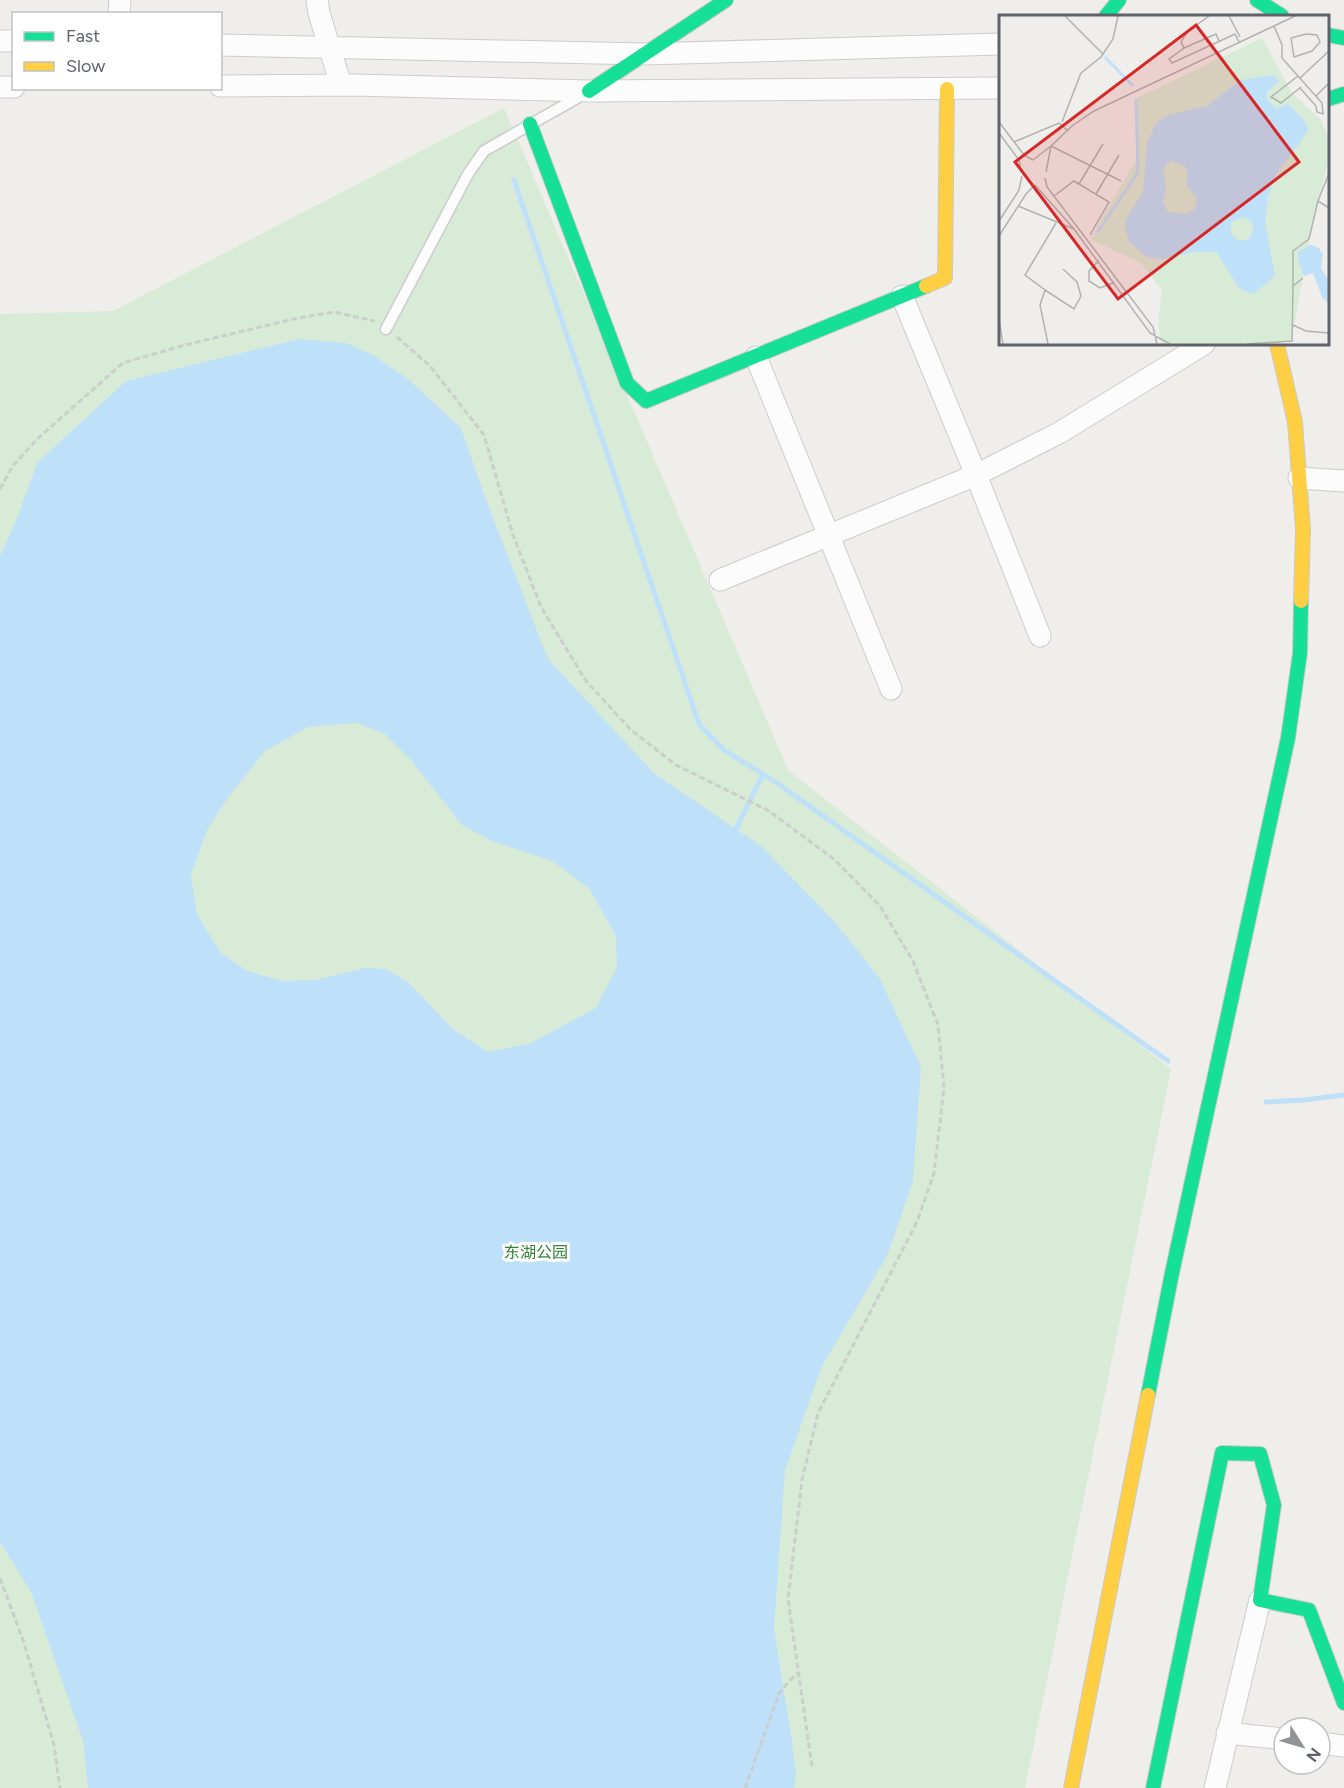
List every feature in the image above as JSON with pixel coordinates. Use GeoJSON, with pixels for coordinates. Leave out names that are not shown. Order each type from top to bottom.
{"type":"FeatureCollection","features":[{"type":"Feature","properties":{"kind":"main road"},"geometry":{"type":"LineString","coordinates":[[589,91],[726,0]]}},
{"type":"Feature","properties":{"kind":"main road"},"geometry":{"type":"LineString","coordinates":[[1104,0],[1105,15]]}},
{"type":"Feature","properties":{"kind":"main road"},"geometry":{"type":"LineString","coordinates":[[1106,15],[1119,0]]}},
{"type":"Feature","properties":{"kind":"main road"},"geometry":{"type":"LineString","coordinates":[[1256,0],[1268,15]]}},
{"type":"Feature","properties":{"kind":"main road"},"geometry":{"type":"LineString","coordinates":[[1256,0],[1280,15]]}},
{"type":"Feature","properties":{"kind":"main road"},"geometry":{"type":"LineString","coordinates":[[1329,35],[1344,38]]}},
{"type":"Feature","properties":{"kind":"main road"},"geometry":{"type":"LineString","coordinates":[[530,124],[627,383],[646,401],[945,278],[947,89]]}},
{"type":"Feature","properties":{"kind":"main road"},"geometry":{"type":"LineString","coordinates":[[1329,99],[1344,94]]}},
{"type":"Feature","properties":{"kind":"main road"},"geometry":{"type":"LineString","coordinates":[[1071,1788],[1172,1273],[1288,738],[1300,653],[1303,529],[1295,422],[1277,345]]}},
{"type":"Feature","properties":{"kind":"main road"},"geometry":{"type":"LineString","coordinates":[[1154,1788],[1222,1453],[1260,1454],[1274,1505],[1260,1600],[1309,1610],[1344,1703]]}},
{"type":"Feature","properties":{"kind":"street"},"geometry":{"type":"LineString","coordinates":[[317,0],[341,85]]}},
{"type":"Feature","properties":{"kind":"street"},"geometry":{"type":"LineString","coordinates":[[222,45],[644,54],[999,44]]}},
{"type":"Feature","properties":{"kind":"street"},"geometry":{"type":"LineString","coordinates":[[222,86],[341,85],[589,91],[999,88]]}},
{"type":"Feature","properties":{"kind":"street"},"geometry":{"type":"LineString","coordinates":[[902,296],[1040,636]]}},
{"type":"Feature","properties":{"kind":"street"},"geometry":{"type":"LineString","coordinates":[[720,580],[976,475],[1059,433],[1202,345]]}},
{"type":"Feature","properties":{"kind":"street"},"geometry":{"type":"LineString","coordinates":[[756,357],[891,689]]}},
{"type":"Feature","properties":{"kind":"street"},"geometry":{"type":"LineString","coordinates":[[1299,478],[1344,481]]}},
{"type":"Feature","properties":{"kind":"street"},"geometry":{"type":"LineString","coordinates":[[1215,1788],[1260,1600]]}},
{"type":"Feature","properties":{"kind":"street"},"geometry":{"type":"LineString","coordinates":[[1227,1733],[1272,1738]]}},
{"type":"Feature","properties":{"kind":"lane"},"geometry":{"type":"LineString","coordinates":[[386,329],[468,174],[484,151],[589,91]]}},
{"type":"Feature","properties":{"kind":"path"},"geometry":{"type":"LineString","coordinates":[[0,489],[12,467],[37,439],[123,363],[298,318],[334,312],[374,321],[400,339],[430,366],[484,435],[513,535],[541,607],[586,681],[631,730],[676,765],[769,811],[836,860],[880,906],[913,961],[938,1025],[944,1088],[934,1173],[917,1222],[818,1413],[802,1480],[788,1599],[812,1767]]}},
{"type":"Feature","properties":{"kind":"path"},"geometry":{"type":"LineString","coordinates":[[0,1578],[24,1643],[54,1745],[60,1788]]}},
{"type":"Feature","properties":{"kind":"path"},"geometry":{"type":"LineString","coordinates":[[745,1788],[779,1694],[798,1672]]}},
{"type":"Feature","properties":{"kind":"green space","name":"东湖公园"},"geometry":{"type":"Polygon","coordinates":[[[504,108],[788,770],[1171,1069],[1025,1788],[0,1788],[0,314],[113,311],[504,108]]]}},
{"type":"Feature","properties":{"kind":"water","name":"东湖公园"},"geometry":{"type":"Polygon","coordinates":[[[299,339],[346,343],[373,355],[408,379],[461,428],[485,497],[548,659],[655,774],[761,846],[835,922],[880,979],[921,1067],[913,1181],[887,1256],[821,1368],[785,1471],[774,1629],[792,1741],[796,1776],[794,1788],[88,1788],[83,1741],[31,1592],[0,1542],[0,556],[16,521],[37,463],[126,381],[299,339]],[[357,723],[308,727],[265,751],[227,799],[207,830],[191,875],[197,914],[220,952],[247,971],[282,981],[315,980],[365,968],[386,969],[409,983],[453,1029],[488,1052],[529,1044],[596,1008],[617,967],[616,936],[589,888],[552,861],[492,841],[462,825],[410,759],[385,734],[357,723]]]}},
{"type":"Feature","properties":{"kind":"waterway"},"geometry":{"type":"LineString","coordinates":[[514,180],[699,724],[724,750],[774,781],[1168,1061]]}},
{"type":"Feature","properties":{"kind":"waterway"},"geometry":{"type":"LineString","coordinates":[[736,829],[763,774]]}},
{"type":"Feature","properties":{"kind":"waterway"},"geometry":{"type":"LineString","coordinates":[[1266,1102],[1344,1095]]}},
{"type":"Feature","properties":{"kind":"traffic: fast"},"geometry":{"type":"LineString","coordinates":[[589,91],[726,0]]}},
{"type":"Feature","properties":{"kind":"traffic: fast"},"geometry":{"type":"LineString","coordinates":[[1107,15],[1119,0]]}},
{"type":"Feature","properties":{"kind":"traffic: fast"},"geometry":{"type":"LineString","coordinates":[[1257,0],[1280,15]]}},
{"type":"Feature","properties":{"kind":"traffic: fast"},"geometry":{"type":"LineString","coordinates":[[1329,35],[1344,38]]}},
{"type":"Feature","properties":{"kind":"traffic: fast"},"geometry":{"type":"LineString","coordinates":[[1329,99],[1344,94]]}},
{"type":"Feature","properties":{"kind":"traffic: fast"},"geometry":{"type":"LineString","coordinates":[[530,124],[627,383],[646,401],[926,286]]}},
{"type":"Feature","properties":{"kind":"traffic: fast"},"geometry":{"type":"LineString","coordinates":[[1148,1395],[1172,1273],[1288,738],[1300,653],[1301,601]]}},
{"type":"Feature","properties":{"kind":"traffic: fast"},"geometry":{"type":"LineString","coordinates":[[1153,1788],[1222,1453],[1260,1454],[1274,1505],[1260,1600],[1309,1610],[1344,1703]]}},
{"type":"Feature","properties":{"kind":"traffic: slow"},"geometry":{"type":"LineString","coordinates":[[926,286],[945,278],[947,89]]}},
{"type":"Feature","properties":{"kind":"traffic: slow"},"geometry":{"type":"LineString","coordinates":[[1277,345],[1295,422],[1303,529],[1301,601]]}},
{"type":"Feature","properties":{"kind":"traffic: slow"},"geometry":{"type":"LineString","coordinates":[[1071,1788],[1148,1395]]}}]}
